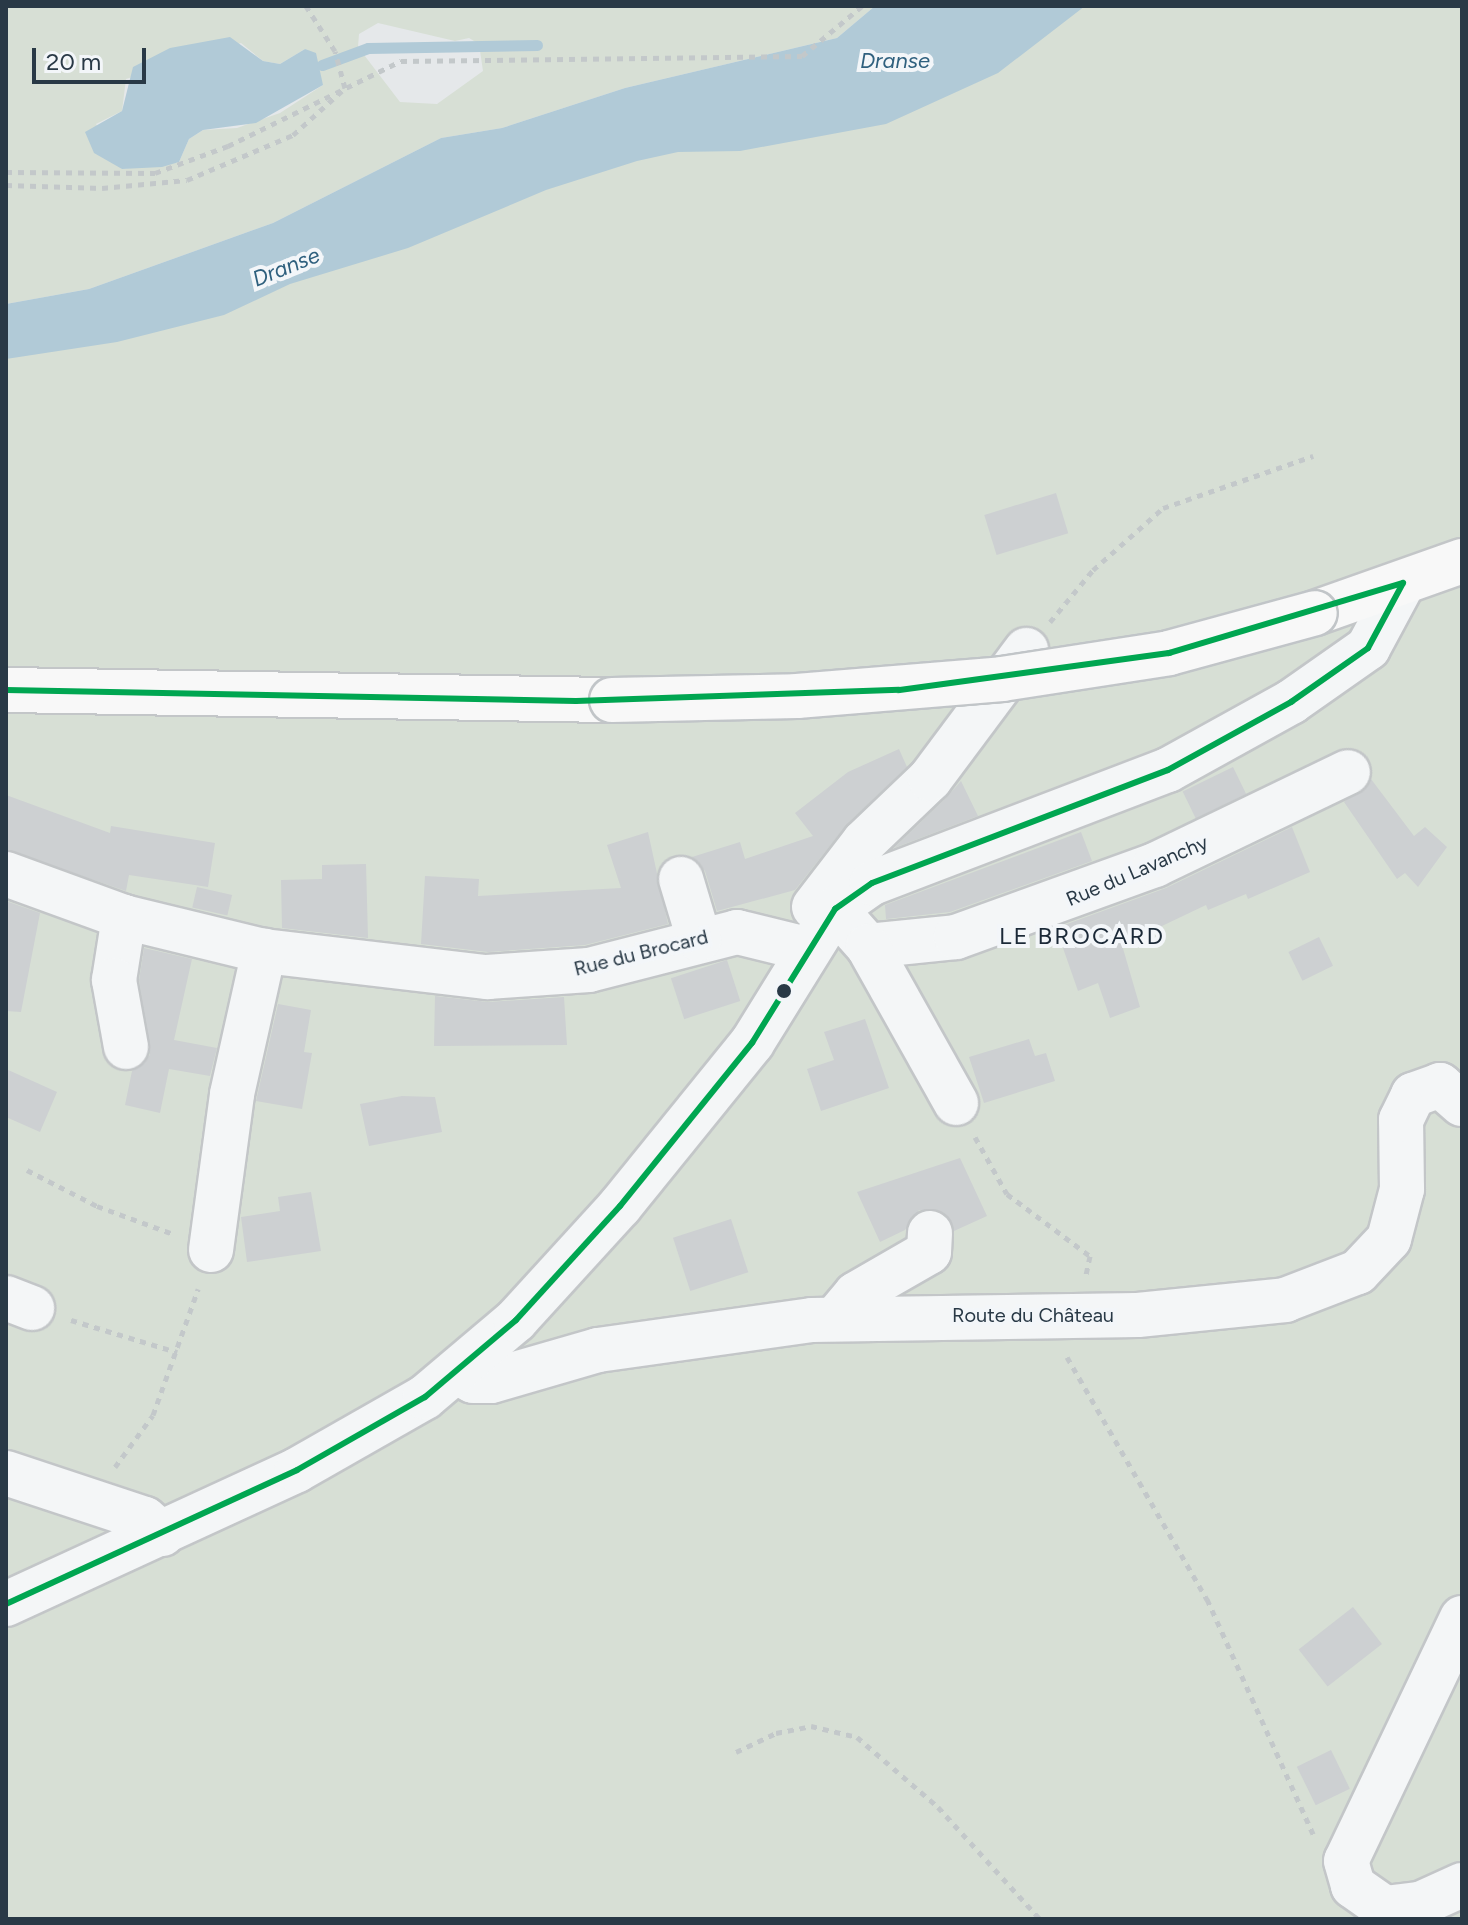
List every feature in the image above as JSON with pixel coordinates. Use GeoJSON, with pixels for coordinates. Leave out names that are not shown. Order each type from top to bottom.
{"type":"FeatureCollection","features":[{"type":"Feature","properties":{"kind":"main road"},"geometry":{"type":"LineString","coordinates":[[6,690],[576,701],[812,695],[1102,666],[1315,613],[1462,561]]}},
{"type":"Feature","properties":{"kind":"street"},"geometry":{"type":"LineString","coordinates":[[6,1604],[162,1534],[368,1433],[457,1372],[548,1288],[629,1195],[752,1043],[807,949],[835,909],[872,883],[1168,770],[1291,702],[1368,648],[1403,583]]}},
{"type":"Feature","properties":{"kind":"street"},"geometry":{"type":"LineString","coordinates":[[807,949],[801,927],[816,904],[864,842],[930,779],[1026,650]]}},
{"type":"Feature","properties":{"kind":"street","name":"Rue du Lavanchy"},"geometry":{"type":"LineString","coordinates":[[868,946],[956,937],[1046,909],[1155,865],[1348,772]]}},
{"type":"Feature","properties":{"kind":"street","name":"Rue du Brocard"},"geometry":{"type":"LineString","coordinates":[[6,874],[124,917],[264,951],[487,977],[589,970],[699,939],[737,932],[807,949]]}},
{"type":"Feature","properties":{"kind":"street"},"geometry":{"type":"LineString","coordinates":[[681,879],[699,939]]}},
{"type":"Feature","properties":{"kind":"street"},"geometry":{"type":"LineString","coordinates":[[835,909],[868,946],[956,1103]]}},
{"type":"Feature","properties":{"kind":"street"},"geometry":{"type":"LineString","coordinates":[[124,917],[114,980],[126,1047]]}},
{"type":"Feature","properties":{"kind":"street"},"geometry":{"type":"LineString","coordinates":[[212,1246],[232,1094],[264,951]]}},
{"type":"Feature","properties":{"kind":"street","name":"Route du Château"},"geometry":{"type":"LineString","coordinates":[[457,1372],[473,1381],[491,1381],[598,1350],[836,1318],[1044,1316],[1256,1306],[1358,1272],[1384,1247],[1398,1217],[1405,1106],[1421,1089],[1456,1083]]}},
{"type":"Feature","properties":{"kind":"street"},"geometry":{"type":"LineString","coordinates":[[836,1318],[856,1294],[929,1252],[930,1233]]}},
{"type":"Feature","properties":{"kind":"street"},"geometry":{"type":"LineString","coordinates":[[6,1473],[145,1519],[162,1534]]}},
{"type":"Feature","properties":{"kind":"street"},"geometry":{"type":"LineString","coordinates":[[1462,1618],[1346,1861],[1353,1886],[1385,1908],[1420,1904],[1462,1885]]}},
{"type":"Feature","properties":{"kind":"path"},"geometry":{"type":"LineString","coordinates":[[306,6],[335,51],[345,88]]}},
{"type":"Feature","properties":{"kind":"path"},"geometry":{"type":"LineString","coordinates":[[6,172],[155,173],[401,61],[802,56],[862,6]]}},
{"type":"Feature","properties":{"kind":"path"},"geometry":{"type":"LineString","coordinates":[[6,185],[102,188],[187,180],[293,135],[345,88]]}},
{"type":"Feature","properties":{"kind":"path"},"geometry":{"type":"LineString","coordinates":[[1026,650],[1093,570],[1163,508],[1313,456]]}},
{"type":"Feature","properties":{"kind":"path"},"geometry":{"type":"LineString","coordinates":[[956,1103],[1007,1194],[1090,1256],[1091,1268],[1044,1316],[1207,1599],[1315,1838]]}},
{"type":"Feature","properties":{"kind":"path"},"geometry":{"type":"LineString","coordinates":[[27,1170],[97,1206],[212,1246],[153,1415],[115,1467],[70,1496]]}},
{"type":"Feature","properties":{"kind":"path"},"geometry":{"type":"LineString","coordinates":[[19,1303],[177,1352]]}},
{"type":"Feature","properties":{"kind":"path"},"geometry":{"type":"LineString","coordinates":[[736,1752],[776,1733],[811,1726],[857,1737],[938,1807],[1040,1919]]}},
{"type":"Feature","properties":{"kind":"shaded area"},"geometry":{"type":"Polygon","coordinates":[[[6,6],[875,6],[837,38],[625,88],[502,128],[441,138],[273,223],[89,289],[6,304],[6,6]],[[378,23],[359,34],[358,47],[400,102],[437,104],[483,71],[479,44],[469,38],[455,41],[378,23]],[[241,43],[126,79],[122,111],[96,124],[122,169],[179,162],[189,139],[203,130],[237,128],[280,113],[323,85],[305,49],[280,64],[263,61],[241,43]]]}},
{"type":"Feature","properties":{"kind":"shaded area"},"geometry":{"type":"Polygon","coordinates":[[[983,6],[1462,6],[1462,1919],[6,1919],[6,331],[983,6]]]}},
{"type":"Feature","properties":{"kind":"water","name":"Dranse"},"geometry":{"type":"Polygon","coordinates":[[[875,6],[1085,6],[998,73],[886,124],[740,151],[678,152],[637,161],[546,190],[408,248],[290,284],[224,315],[117,342],[6,359],[6,304],[89,289],[273,223],[441,138],[502,128],[625,88],[837,38],[875,6]]]}},
{"type":"Feature","properties":{"kind":"water"},"geometry":{"type":"Polygon","coordinates":[[[230,37],[263,61],[280,64],[305,49],[316,53],[323,85],[256,123],[203,130],[189,139],[179,162],[162,167],[122,169],[94,153],[85,132],[122,111],[133,67],[170,48],[230,37]]]}},
{"type":"Feature","properties":{"kind":"building"},"geometry":{"type":"Polygon","coordinates":[[[1056,493],[1068,533],[997,555],[984,515],[1056,493]]]}},
{"type":"Feature","properties":{"kind":"building"},"geometry":{"type":"Polygon","coordinates":[[[899,749],[907,767],[847,824],[795,890],[717,911],[705,871],[692,857],[740,842],[745,859],[813,836],[795,813],[848,772],[899,749]]]}},
{"type":"Feature","properties":{"kind":"building"},"geometry":{"type":"Polygon","coordinates":[[[1233,767],[1246,794],[1196,819],[1183,792],[1233,767]]]}},
{"type":"Feature","properties":{"kind":"building"},"geometry":{"type":"Polygon","coordinates":[[[1371,779],[1414,836],[1425,827],[1447,847],[1418,887],[1405,873],[1397,879],[1344,802],[1371,779]]]}},
{"type":"Feature","properties":{"kind":"building"},"geometry":{"type":"Polygon","coordinates":[[[961,781],[978,816],[894,848],[947,797],[961,781]]]}},
{"type":"Feature","properties":{"kind":"building"},"geometry":{"type":"Polygon","coordinates":[[[6,795],[110,833],[111,826],[215,843],[208,887],[129,875],[126,891],[6,850],[6,795]]]}},
{"type":"Feature","properties":{"kind":"building"},"geometry":{"type":"Polygon","coordinates":[[[1292,827],[1310,872],[1248,899],[1246,894],[1208,910],[1206,905],[1122,945],[1140,1007],[1110,1018],[1098,983],[1078,991],[1056,928],[1166,888],[1292,827]]]}},
{"type":"Feature","properties":{"kind":"building"},"geometry":{"type":"Polygon","coordinates":[[[648,832],[668,924],[585,945],[488,952],[421,944],[425,876],[479,879],[478,896],[621,888],[607,845],[648,832]]]}},
{"type":"Feature","properties":{"kind":"building"},"geometry":{"type":"Polygon","coordinates":[[[1081,832],[1092,861],[950,912],[886,919],[885,905],[1081,832]]]}},
{"type":"Feature","properties":{"kind":"building"},"geometry":{"type":"Polygon","coordinates":[[[366,864],[368,938],[282,928],[281,880],[322,879],[322,865],[366,864]]]}},
{"type":"Feature","properties":{"kind":"building"},"geometry":{"type":"Polygon","coordinates":[[[197,887],[232,895],[227,916],[192,907],[197,887]]]}},
{"type":"Feature","properties":{"kind":"building"},"geometry":{"type":"Polygon","coordinates":[[[6,901],[40,913],[21,1012],[6,1011],[6,901]]]}},
{"type":"Feature","properties":{"kind":"building"},"geometry":{"type":"Polygon","coordinates":[[[1319,937],[1333,966],[1302,981],[1288,952],[1319,937]]]}},
{"type":"Feature","properties":{"kind":"building"},"geometry":{"type":"Polygon","coordinates":[[[144,948],[192,959],[174,1040],[217,1048],[210,1076],[169,1069],[160,1113],[125,1105],[132,1071],[150,1055],[139,980],[144,948]]]}},
{"type":"Feature","properties":{"kind":"building"},"geometry":{"type":"Polygon","coordinates":[[[727,960],[740,1001],[684,1019],[671,978],[727,960]]]}},
{"type":"Feature","properties":{"kind":"building"},"geometry":{"type":"Polygon","coordinates":[[[435,996],[488,1002],[564,997],[567,1045],[434,1046],[435,996]]]}},
{"type":"Feature","properties":{"kind":"building"},"geometry":{"type":"Polygon","coordinates":[[[278,1004],[311,1010],[304,1052],[312,1053],[302,1109],[256,1101],[278,1004]]]}},
{"type":"Feature","properties":{"kind":"building"},"geometry":{"type":"Polygon","coordinates":[[[865,1019],[889,1088],[821,1111],[807,1069],[834,1060],[824,1032],[865,1019]]]}},
{"type":"Feature","properties":{"kind":"building"},"geometry":{"type":"Polygon","coordinates":[[[1029,1039],[1035,1056],[1046,1053],[1055,1081],[984,1103],[969,1057],[1029,1039]]]}},
{"type":"Feature","properties":{"kind":"building"},"geometry":{"type":"Polygon","coordinates":[[[6,1069],[57,1092],[40,1132],[6,1117],[6,1069]]]}},
{"type":"Feature","properties":{"kind":"building"},"geometry":{"type":"Polygon","coordinates":[[[402,1096],[435,1097],[442,1132],[369,1146],[360,1104],[402,1096]]]}},
{"type":"Feature","properties":{"kind":"building"},"geometry":{"type":"Polygon","coordinates":[[[960,1158],[987,1216],[954,1231],[943,1212],[919,1210],[905,1230],[880,1242],[857,1192],[960,1158]]]}},
{"type":"Feature","properties":{"kind":"building"},"geometry":{"type":"Polygon","coordinates":[[[311,1192],[321,1251],[247,1262],[241,1217],[280,1211],[278,1197],[311,1192]]]}},
{"type":"Feature","properties":{"kind":"building"},"geometry":{"type":"Polygon","coordinates":[[[731,1219],[748,1272],[690,1291],[673,1238],[731,1219]]]}},
{"type":"Feature","properties":{"kind":"building"},"geometry":{"type":"Polygon","coordinates":[[[1353,1607],[1382,1644],[1328,1687],[1299,1649],[1353,1607]]]}},
{"type":"Feature","properties":{"kind":"building"},"geometry":{"type":"Polygon","coordinates":[[[1331,1750],[1350,1789],[1316,1805],[1297,1767],[1331,1750]]]}},
{"type":"Feature","properties":{"kind":"waterway"},"geometry":{"type":"LineString","coordinates":[[322,65],[368,48],[537,45]]}},
{"type":"Feature","properties":{"kind":"transit line"},"geometry":{"type":"LineString","coordinates":[[6,690],[576,701],[899,690],[1169,653],[1403,583]]}},
{"type":"Feature","properties":{"kind":"transit line"},"geometry":{"type":"LineString","coordinates":[[6,1604],[297,1470],[425,1397],[516,1320],[620,1206],[752,1043],[835,909],[872,883],[1168,770],[1291,702],[1368,648],[1403,583]]}},
{"type":"Feature","properties":{"kind":"district","name":"LE BROCARD"},"geometry":{"type":"Point","coordinates":[1082,936]}}]}
